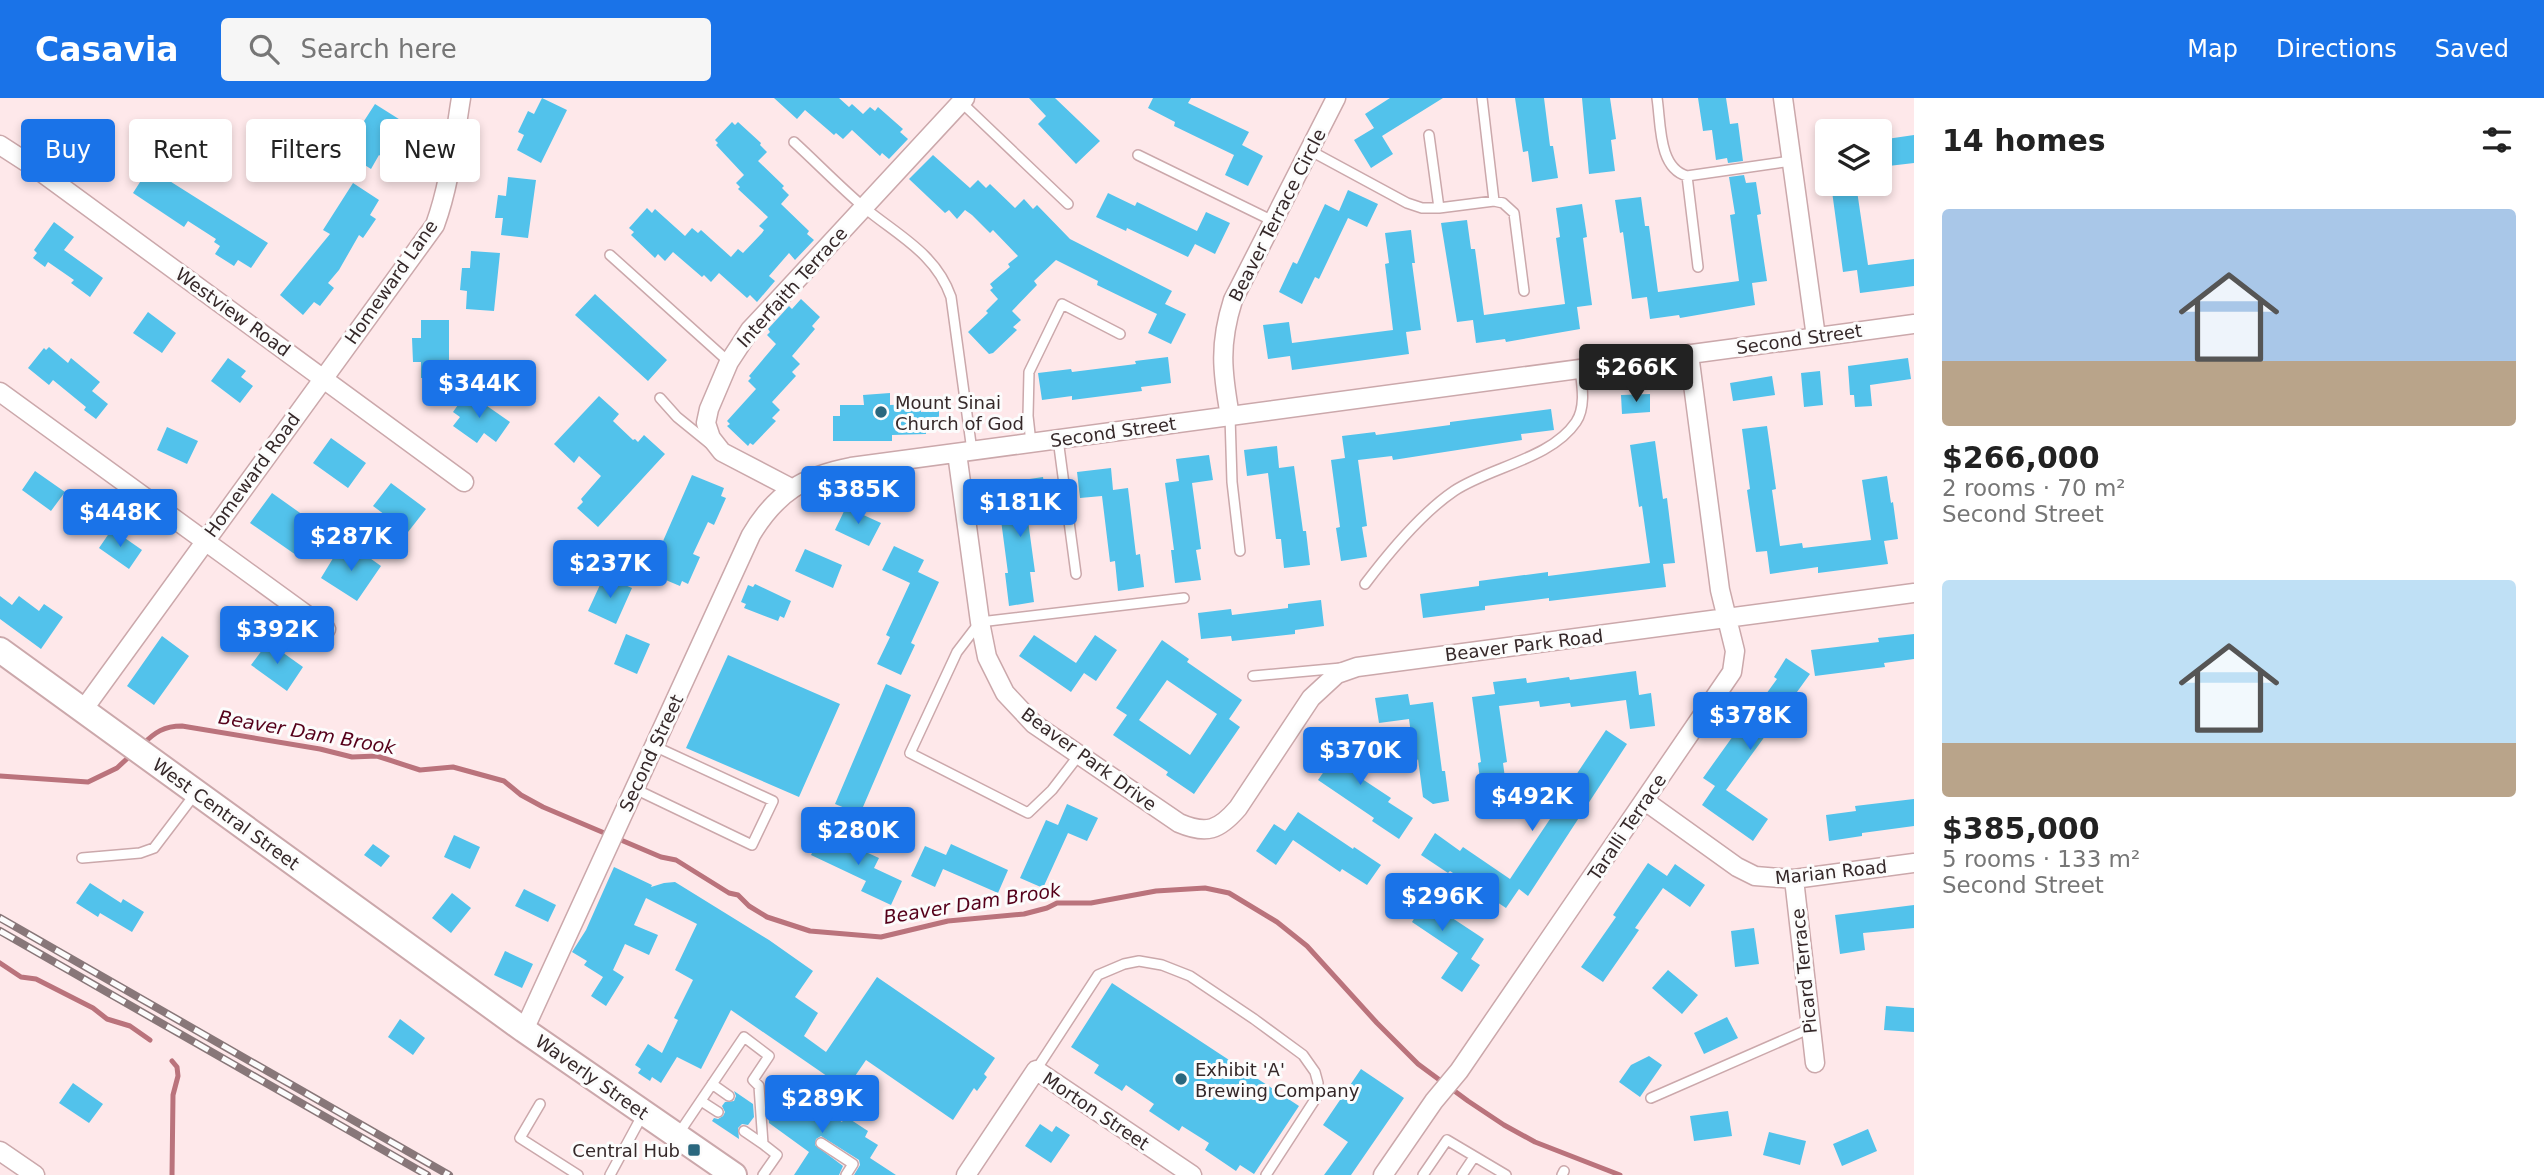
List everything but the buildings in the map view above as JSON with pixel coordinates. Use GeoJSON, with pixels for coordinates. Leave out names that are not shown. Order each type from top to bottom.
{"type":"FeatureCollection","features":[{"type":"Feature","properties":{"kind":"main road","name":"West Central Street"},"geometry":{"type":"LineString","coordinates":[[0,650],[451,978]]}},
{"type":"Feature","properties":{"kind":"main road","name":"Waverly Street"},"geometry":{"type":"LineString","coordinates":[[451,978],[734,1175]]}},
{"type":"Feature","properties":{"kind":"street","name":"Homeward Lane"},"geometry":{"type":"LineString","coordinates":[[323,377],[435,225],[446,191],[461,98]]}},
{"type":"Feature","properties":{"kind":"street","name":"Beaver Terrace Circle"},"geometry":{"type":"LineString","coordinates":[[1230,416],[1222,351],[1233,300],[1336,98]]}},
{"type":"Feature","properties":{"kind":"street"},"geometry":{"type":"LineString","coordinates":[[1783,98],[1815,337]]}},
{"type":"Feature","properties":{"kind":"street","name":"Interfaith Terrace"},"geometry":{"type":"LineString","coordinates":[[722,452],[710,438],[706,423],[709,409],[729,362],[750,330],[963,100]]}},
{"type":"Feature","properties":{"kind":"street","name":"Westview Road"},"geometry":{"type":"LineString","coordinates":[[0,145],[37,169],[464,482]]}},
{"type":"Feature","properties":{"kind":"street","name":"Second Street"},"geometry":{"type":"LineString","coordinates":[[524,1030],[751,535],[768,510],[792,488],[828,472],[964,452],[1914,324]]}},
{"type":"Feature","properties":{"kind":"street","name":"Taralli Terrace"},"geometry":{"type":"LineString","coordinates":[[1383,1175],[1434,1101],[1459,1071],[1732,672],[1735,651],[1720,590],[1689,354]]}},
{"type":"Feature","properties":{"kind":"street","name":"Homeward Road"},"geometry":{"type":"LineString","coordinates":[[83,710],[323,377]]}},
{"type":"Feature","properties":{"kind":"street"},"geometry":{"type":"LineString","coordinates":[[0,393],[326,629]]}},
{"type":"Feature","properties":{"kind":"street"},"geometry":{"type":"LineString","coordinates":[[722,452],[792,488]]}},
{"type":"Feature","properties":{"kind":"street","name":"Beaver Park Drive"},"geometry":{"type":"LineString","coordinates":[[964,452],[979,622],[987,657],[1005,693],[1034,724],[1179,823],[1194,830],[1211,830]]}},
{"type":"Feature","properties":{"kind":"street","name":"Beaver Park Road"},"geometry":{"type":"LineString","coordinates":[[1211,830],[1225,823],[1238,808],[1311,698],[1338,674],[1357,667],[1914,593]]}},
{"type":"Feature","properties":{"kind":"street","name":"Marian Road"},"geometry":{"type":"LineString","coordinates":[[1645,801],[1737,867],[1755,876],[1794,879],[1914,863]]}},
{"type":"Feature","properties":{"kind":"street","name":"Picard Terrace"},"geometry":{"type":"LineString","coordinates":[[1794,879],[1815,1063]]}},
{"type":"Feature","properties":{"kind":"street"},"geometry":{"type":"LineString","coordinates":[[966,1175],[1036,1070]]}},
{"type":"Feature","properties":{"kind":"street","name":"Morton Street"},"geometry":{"type":"LineString","coordinates":[[1036,1070],[1192,1175]]}},
{"type":"Feature","properties":{"kind":"street"},"geometry":{"type":"LineString","coordinates":[[0,1151],[35,1175]]}},
{"type":"Feature","properties":{"kind":"lane"},"geometry":{"type":"LineString","coordinates":[[1482,98],[1494,201]]}},
{"type":"Feature","properties":{"kind":"lane"},"geometry":{"type":"LineString","coordinates":[[1657,98],[1665,156],[1670,167],[1677,173],[1687,176],[1791,161]]}},
{"type":"Feature","properties":{"kind":"lane"},"geometry":{"type":"LineString","coordinates":[[963,100],[1068,204]]}},
{"type":"Feature","properties":{"kind":"lane"},"geometry":{"type":"LineString","coordinates":[[1429,135],[1438,208]]}},
{"type":"Feature","properties":{"kind":"lane"},"geometry":{"type":"LineString","coordinates":[[794,142],[864,207],[932,260],[945,279],[951,297],[964,452]]}},
{"type":"Feature","properties":{"kind":"lane"},"geometry":{"type":"LineString","coordinates":[[1309,150],[1407,203],[1422,208],[1503,202],[1514,213],[1524,291]]}},
{"type":"Feature","properties":{"kind":"lane"},"geometry":{"type":"LineString","coordinates":[[1138,155],[1273,221]]}},
{"type":"Feature","properties":{"kind":"lane"},"geometry":{"type":"LineString","coordinates":[[1687,176],[1698,267]]}},
{"type":"Feature","properties":{"kind":"lane"},"geometry":{"type":"LineString","coordinates":[[610,255],[729,362]]}},
{"type":"Feature","properties":{"kind":"lane"},"geometry":{"type":"LineString","coordinates":[[1031,443],[1028,416],[1029,372],[1062,304],[1120,334]]}},
{"type":"Feature","properties":{"kind":"lane"},"geometry":{"type":"LineString","coordinates":[[1364,584],[1406,536],[1451,493],[1466,483],[1508,467],[1540,450],[1570,428],[1577,421],[1581,406],[1583,388],[1580,369]]}},
{"type":"Feature","properties":{"kind":"lane"},"geometry":{"type":"LineString","coordinates":[[660,398],[696,434],[722,452]]}},
{"type":"Feature","properties":{"kind":"lane"},"geometry":{"type":"LineString","coordinates":[[1230,416],[1232,482],[1240,551]]}},
{"type":"Feature","properties":{"kind":"lane"},"geometry":{"type":"LineString","coordinates":[[1058,439],[1076,574]]}},
{"type":"Feature","properties":{"kind":"lane"},"geometry":{"type":"LineString","coordinates":[[1079,755],[1052,790],[1028,813],[910,753],[957,652],[979,622],[1184,598]]}},
{"type":"Feature","properties":{"kind":"lane"},"geometry":{"type":"LineString","coordinates":[[1253,676],[1357,667]]}},
{"type":"Feature","properties":{"kind":"lane"},"geometry":{"type":"LineString","coordinates":[[635,789],[752,845],[773,801],[654,746]]}},
{"type":"Feature","properties":{"kind":"lane"},"geometry":{"type":"LineString","coordinates":[[82,858],[140,853],[154,848],[197,793]]}},
{"type":"Feature","properties":{"kind":"lane"},"geometry":{"type":"LineString","coordinates":[[1036,1070],[1098,975],[1139,961],[1162,965],[1190,976],[1303,1055],[1315,1072],[1318,1083],[1316,1098],[1266,1175]]}},
{"type":"Feature","properties":{"kind":"lane"},"geometry":{"type":"LineString","coordinates":[[1651,1098],[1811,1027]]}},
{"type":"Feature","properties":{"kind":"lane"},"geometry":{"type":"LineString","coordinates":[[677,1136],[744,1037],[769,1056],[753,1080],[759,1086],[758,1118],[763,1144]]}},
{"type":"Feature","properties":{"kind":"lane"},"geometry":{"type":"LineString","coordinates":[[712,1084],[729,1096]]}},
{"type":"Feature","properties":{"kind":"lane"},"geometry":{"type":"LineString","coordinates":[[701,1101],[718,1112]]}},
{"type":"Feature","properties":{"kind":"lane"},"geometry":{"type":"LineString","coordinates":[[540,1104],[520,1138],[578,1175]]}},
{"type":"Feature","properties":{"kind":"lane"},"geometry":{"type":"LineString","coordinates":[[610,1175],[643,1112]]}},
{"type":"Feature","properties":{"kind":"lane"},"geometry":{"type":"LineString","coordinates":[[744,1131],[777,1155],[763,1175]]}},
{"type":"Feature","properties":{"kind":"lane"},"geometry":{"type":"LineString","coordinates":[[1423,1175],[1447,1140],[1506,1175]]}},
{"type":"Feature","properties":{"kind":"lane"},"geometry":{"type":"LineString","coordinates":[[821,1143],[853,1164],[846,1175]]}},
{"type":"Feature","properties":{"kind":"lane"},"geometry":{"type":"LineString","coordinates":[[1462,1175],[1474,1157]]}},
{"type":"Feature","properties":{"kind":"waterway","name":"Beaver Dam Brook"},"geometry":{"type":"LineString","coordinates":[[142,745],[160,731],[182,726],[320,749],[352,757],[377,756],[420,770],[453,767],[504,781],[521,795],[543,807],[661,857],[676,860],[729,893],[738,895],[749,906],[767,917],[810,931],[881,937],[948,921],[1024,914],[1057,903],[1091,903],[1156,891],[1205,888],[1229,893],[1277,922],[1307,946],[1418,1064],[1468,1101],[1535,1142],[1620,1175]]}},
{"type":"Feature","properties":{"kind":"waterway","name":"Beaver Dam Brook"},"geometry":{"type":"LineString","coordinates":[[0,776],[88,782],[117,768],[132,754]]}},
{"type":"Feature","properties":{"kind":"waterway"},"geometry":{"type":"LineString","coordinates":[[0,963],[21,977],[36,979],[93,1008],[107,1019],[130,1026],[150,1040]]}},
{"type":"Feature","properties":{"kind":"waterway"},"geometry":{"type":"LineString","coordinates":[[172,1061],[177,1067],[178,1076],[173,1095],[172,1175]]}},
{"type":"Feature","properties":{"kind":"railway"},"geometry":{"type":"LineString","coordinates":[[0,918],[449,1175]]}},
{"type":"Feature","properties":{"kind":"railway"},"geometry":{"type":"LineString","coordinates":[[0,931],[427,1175]]}},
{"type":"Feature","properties":{"kind":"place","name":"Mount Sinai Church of God"},"geometry":{"type":"Point","coordinates":[881,412]}},
{"type":"Feature","properties":{"kind":"place","name":"Exhibit 'A' Brewing Company"},"geometry":{"type":"Point","coordinates":[1181,1079]}},
{"type":"Feature","properties":{"kind":"place","name":"Central Hub"},"geometry":{"type":"Point","coordinates":[694,1150]}}]}
